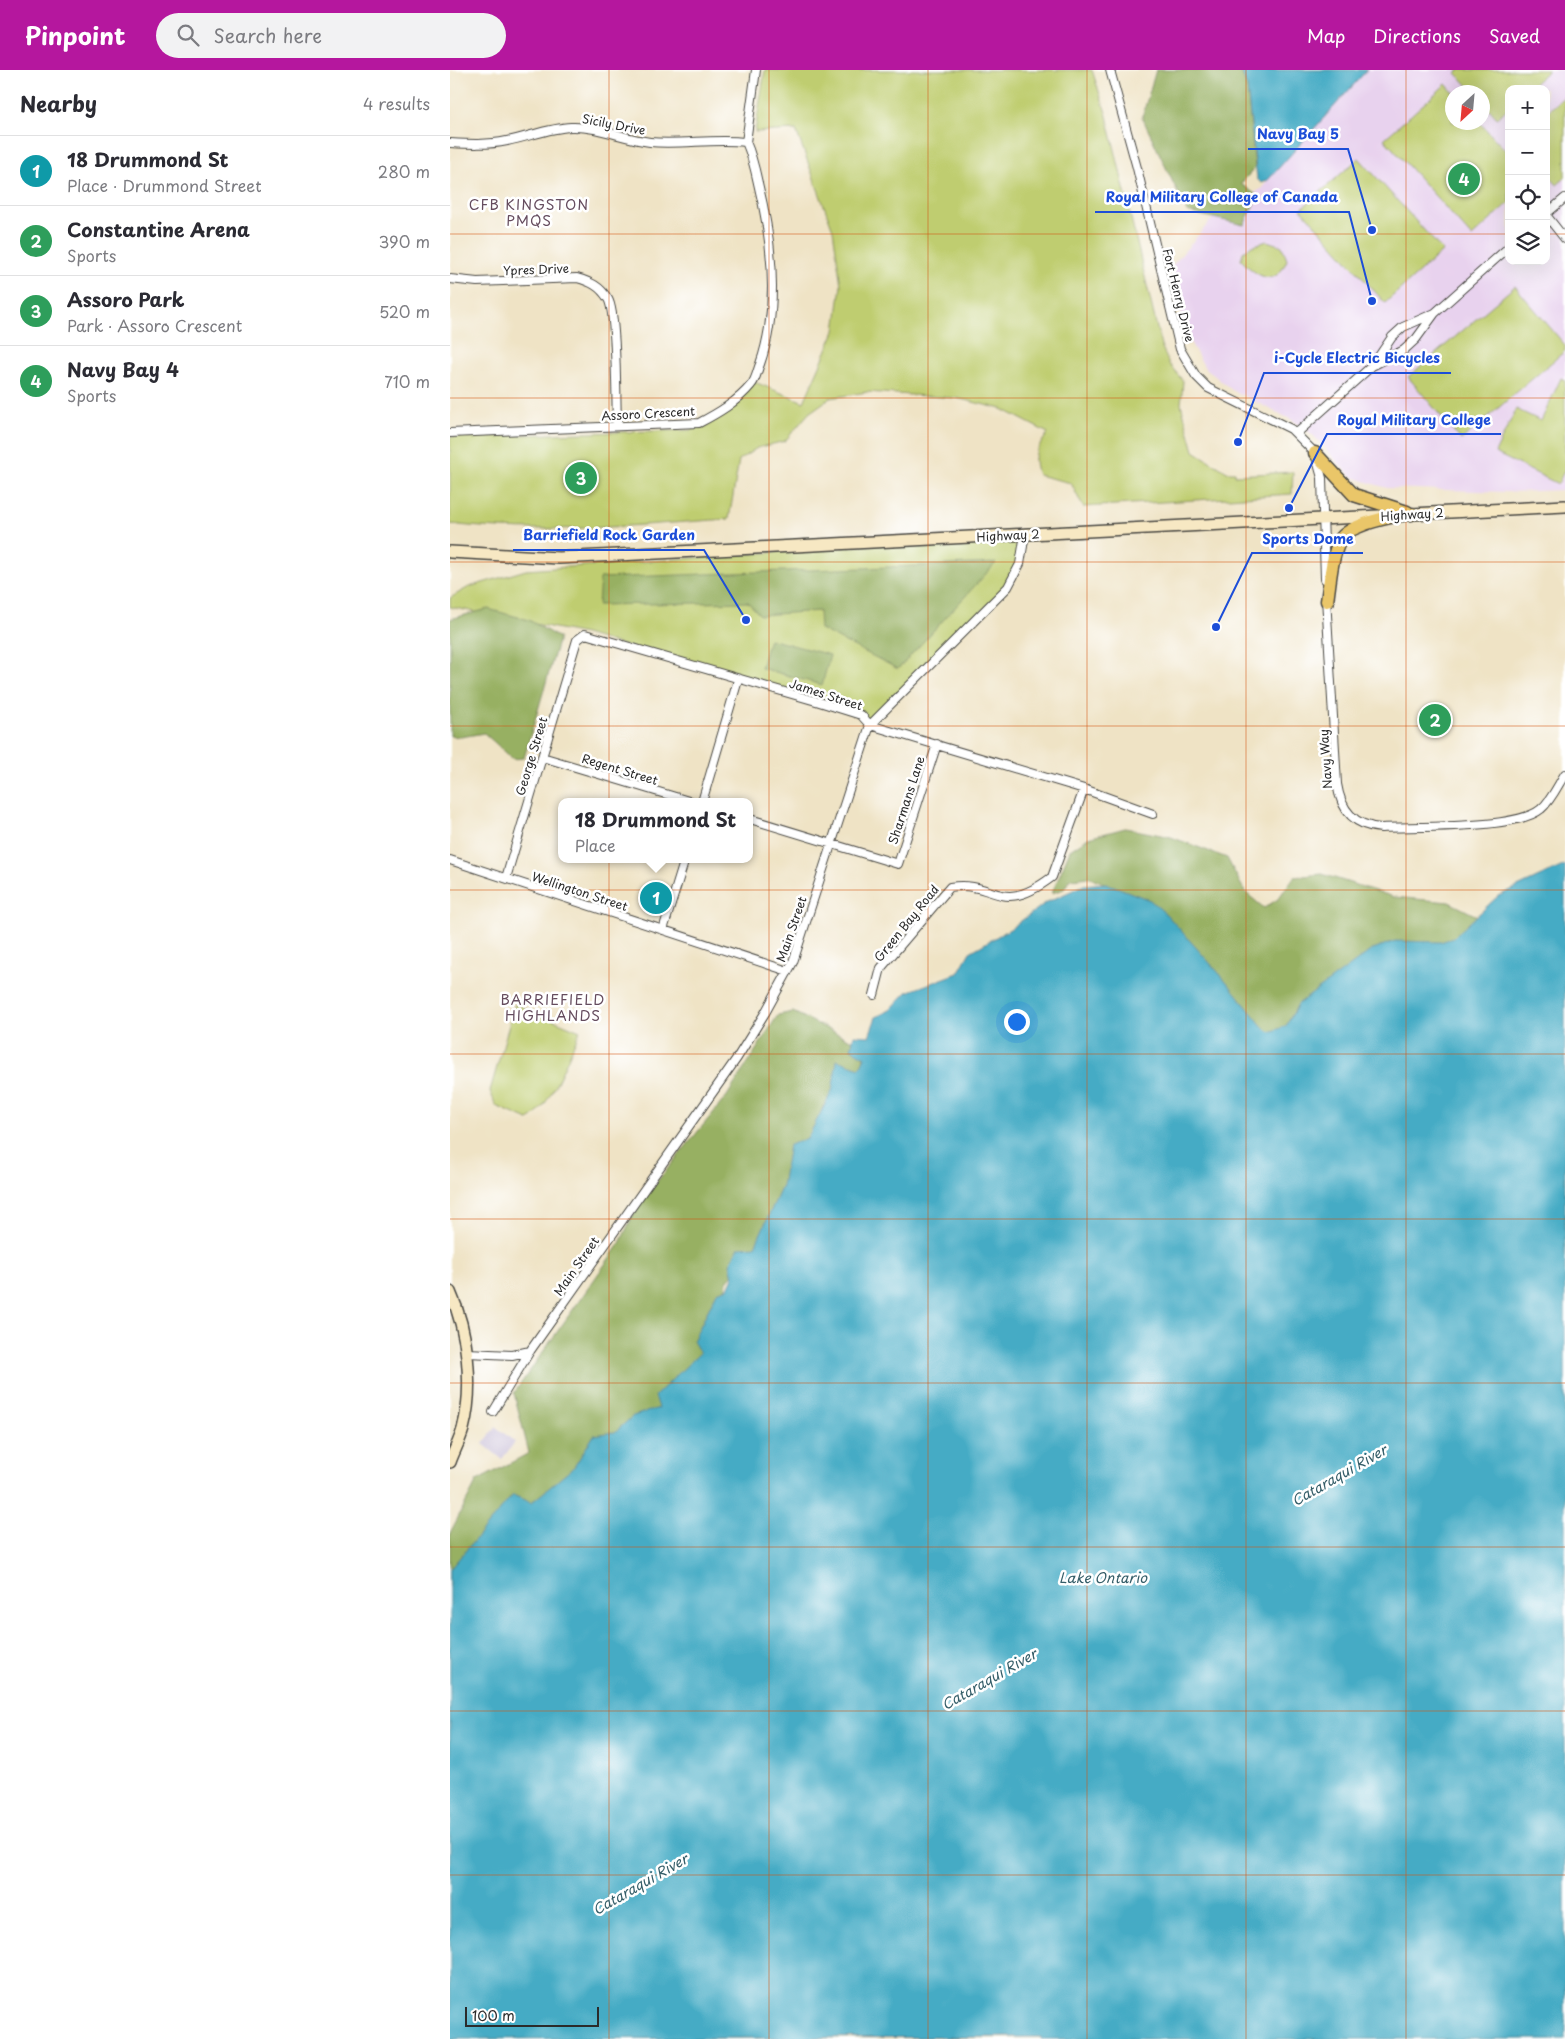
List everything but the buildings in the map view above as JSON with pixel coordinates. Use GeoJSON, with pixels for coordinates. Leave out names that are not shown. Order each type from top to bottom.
{"type":"FeatureCollection","features":[{"type":"Feature","properties":{"kind":"main road"},"geometry":{"type":"LineString","coordinates":[[1315,453],[1354,495],[1412,514]]}},
{"type":"Feature","properties":{"kind":"main road","name":"Highway 2"},"geometry":{"type":"LineString","coordinates":[[450,552],[560,558],[1565,506]]}},
{"type":"Feature","properties":{"kind":"main road"},"geometry":{"type":"LineString","coordinates":[[1327,601],[1341,539],[1356,528],[1396,515]]}},
{"type":"Feature","properties":{"kind":"main road"},"geometry":{"type":"LineString","coordinates":[[450,1292],[463,1330],[467,1353],[467,1386],[463,1429],[450,1462]]}},
{"type":"Feature","properties":{"kind":"street","name":"Assoro Crescent"},"geometry":{"type":"LineString","coordinates":[[450,433],[699,423],[724,410],[752,384],[767,344],[771,294],[770,246],[762,197],[746,142],[756,70]]}},
{"type":"Feature","properties":{"kind":"street","name":"Fort Henry Drive"},"geometry":{"type":"LineString","coordinates":[[1110,70],[1137,168],[1175,332],[1184,359],[1196,376],[1208,388],[1235,403],[1283,424],[1297,433],[1315,453],[1322,478],[1322,519]]}},
{"type":"Feature","properties":{"kind":"street","name":"Sicily Drive"},"geometry":{"type":"LineString","coordinates":[[450,143],[484,144],[507,141],[571,127],[591,129],[648,141],[679,144],[746,142]]}},
{"type":"Feature","properties":{"kind":"street"},"geometry":{"type":"LineString","coordinates":[[1550,211],[1565,198]]}},
{"type":"Feature","properties":{"kind":"street"},"geometry":{"type":"LineString","coordinates":[[1550,220],[1565,238]]}},
{"type":"Feature","properties":{"kind":"street"},"geometry":{"type":"LineString","coordinates":[[1297,433],[1373,366],[1404,350],[1416,339],[1435,312],[1505,251]]}},
{"type":"Feature","properties":{"kind":"street","name":"Ypres Drive"},"geometry":{"type":"LineString","coordinates":[[450,279],[477,282],[577,278],[599,287],[609,300],[614,323],[617,426]]}},
{"type":"Feature","properties":{"kind":"street"},"geometry":{"type":"LineString","coordinates":[[1373,366],[1392,337],[1404,327],[1435,312]]}},
{"type":"Feature","properties":{"kind":"street","name":"Navy Way"},"geometry":{"type":"LineString","coordinates":[[1322,519],[1337,784],[1339,799],[1346,812],[1362,824],[1381,828],[1502,822],[1524,818],[1540,809],[1565,774]]}},
{"type":"Feature","properties":{"kind":"street","name":"Main Street"},"geometry":{"type":"LineString","coordinates":[[492,1412],[530,1350],[737,1058],[765,1013],[793,962],[870,725],[1008,587],[1020,564],[1025,534]]}},
{"type":"Feature","properties":{"kind":"street","name":"James Street"},"geometry":{"type":"LineString","coordinates":[[577,640],[585,634],[591,635],[861,715],[870,725],[1084,789],[1152,814]]}},
{"type":"Feature","properties":{"kind":"street","name":"George Street"},"geometry":{"type":"LineString","coordinates":[[506,878],[577,640]]}},
{"type":"Feature","properties":{"kind":"street"},"geometry":{"type":"LineString","coordinates":[[703,798],[738,680]]}},
{"type":"Feature","properties":{"kind":"street","name":"Sharmans Lane"},"geometry":{"type":"LineString","coordinates":[[831,844],[898,864],[936,744]]}},
{"type":"Feature","properties":{"kind":"street","name":"Regent Street"},"geometry":{"type":"LineString","coordinates":[[542,757],[679,798]]}},
{"type":"Feature","properties":{"kind":"street","name":"Green Bay Road"},"geometry":{"type":"LineString","coordinates":[[874,995],[882,968],[950,887],[964,885],[1001,896],[1016,897],[1040,887],[1052,877],[1084,789]]}},
{"type":"Feature","properties":{"kind":"street"},"geometry":{"type":"LineString","coordinates":[[753,820],[831,844]]}},
{"type":"Feature","properties":{"kind":"street","name":"Wellington Street"},"geometry":{"type":"LineString","coordinates":[[450,860],[788,971]]}},
{"type":"Feature","properties":{"kind":"street"},"geometry":{"type":"LineString","coordinates":[[663,930],[684,863]]}},
{"type":"Feature","properties":{"kind":"street"},"geometry":{"type":"LineString","coordinates":[[467,1353],[512,1355],[530,1350]]}},
{"type":"Feature","properties":{"kind":"shaded area"},"geometry":{"type":"Polygon","coordinates":[[[1367,70],[1565,70],[1565,490],[1507,492],[1387,488],[1367,482],[1353,477],[1313,435],[1292,420],[1232,390],[1205,368],[1186,335],[1171,267],[1213,218],[1261,189],[1284,159],[1367,70]]]}},
{"type":"Feature","properties":{"kind":"shaded area"},"geometry":{"type":"Polygon","coordinates":[[[496,1427],[515,1442],[502,1459],[483,1444],[496,1427]]]}},
{"type":"Feature","properties":{"kind":"green space"},"geometry":{"type":"Polygon","coordinates":[[[765,70],[1092,70],[1107,116],[1161,345],[1169,364],[1183,381],[1181,404],[1194,451],[1227,472],[1235,472],[1235,475],[1293,472],[1292,494],[1083,507],[1071,483],[1038,475],[1035,462],[1036,452],[1048,433],[1002,409],[956,398],[867,392],[830,398],[809,413],[785,441],[757,448],[739,460],[729,519],[554,529],[519,529],[450,524],[450,437],[690,430],[716,416],[752,381],[804,402],[835,331],[841,285],[833,230],[796,130],[755,132],[765,70]]]}},
{"type":"Feature","properties":{"kind":"green space"},"geometry":{"type":"Polygon","coordinates":[[[1156,70],[1241,70],[1247,87],[1255,167],[1241,184],[1258,196],[1244,225],[1187,212],[1142,117],[1156,70]]]}},
{"type":"Feature","properties":{"kind":"green space"},"geometry":{"type":"Polygon","coordinates":[[[1459,70],[1549,70],[1532,85],[1505,85],[1505,111],[1497,118],[1490,110],[1490,85],[1467,85],[1456,73],[1459,70]]]}},
{"type":"Feature","properties":{"kind":"green space"},"geometry":{"type":"Polygon","coordinates":[[[1446,84],[1445,130],[1487,130],[1505,150],[1505,207],[1472,237],[1384,139],[1446,84]]]}},
{"type":"Feature","properties":{"kind":"green space"},"geometry":{"type":"Polygon","coordinates":[[[1565,96],[1565,178],[1557,185],[1550,177],[1550,109],[1565,96]]]}},
{"type":"Feature","properties":{"kind":"green space"},"geometry":{"type":"Polygon","coordinates":[[[1359,158],[1443,251],[1385,303],[1301,209],[1359,158]]]}},
{"type":"Feature","properties":{"kind":"green space"},"geometry":{"type":"Polygon","coordinates":[[[1267,241],[1282,246],[1287,260],[1277,275],[1272,277],[1260,275],[1241,260],[1243,252],[1252,246],[1267,241]]]}},
{"type":"Feature","properties":{"kind":"green space"},"geometry":{"type":"Polygon","coordinates":[[[1515,286],[1565,345],[1565,351],[1461,440],[1408,377],[1515,286]]]}},
{"type":"Feature","properties":{"kind":"green space"},"geometry":{"type":"Polygon","coordinates":[[[1561,378],[1565,380],[1565,469],[1558,484],[1495,453],[1516,409],[1541,421],[1561,378]]]}},
{"type":"Feature","properties":{"kind":"green space"},"geometry":{"type":"Polygon","coordinates":[[[1025,534],[1016,576],[870,725],[861,715],[585,634],[450,607],[450,598],[469,587],[526,570],[1025,534]]]}},
{"type":"Feature","properties":{"kind":"green space"},"geometry":{"type":"Polygon","coordinates":[[[996,563],[898,669],[820,629],[819,611],[760,615],[748,602],[598,605],[600,578],[996,563]]]}},
{"type":"Feature","properties":{"kind":"green space"},"geometry":{"type":"Polygon","coordinates":[[[488,609],[529,620],[559,638],[524,758],[513,759],[484,733],[461,737],[450,736],[450,619],[488,609]]]}},
{"type":"Feature","properties":{"kind":"green space"},"geometry":{"type":"Polygon","coordinates":[[[769,639],[830,655],[822,685],[761,668],[769,639]]]}},
{"type":"Feature","properties":{"kind":"green space"},"geometry":{"type":"Polygon","coordinates":[[[1125,828],[1171,837],[1227,858],[1245,892],[1264,908],[1278,899],[1294,877],[1322,874],[1394,897],[1449,902],[1485,920],[1290,1037],[1262,1042],[1131,894],[1089,877],[1070,879],[1064,889],[1052,893],[1070,850],[1088,838],[1125,828]]]}},
{"type":"Feature","properties":{"kind":"green space"},"geometry":{"type":"Polygon","coordinates":[[[515,1004],[580,1031],[565,1066],[544,1105],[528,1120],[496,1106],[490,1091],[515,1004]]]}},
{"type":"Feature","properties":{"kind":"green space"},"geometry":{"type":"Polygon","coordinates":[[[793,1012],[861,1045],[869,1083],[823,1106],[811,1156],[783,1182],[777,1204],[774,1232],[745,1260],[727,1281],[723,1307],[703,1375],[651,1424],[450,1587],[450,1533],[477,1481],[529,1453],[514,1393],[620,1243],[637,1206],[727,1096],[778,1015],[793,1012]]]}},
{"type":"Feature","properties":{"kind":"water"},"geometry":{"type":"Polygon","coordinates":[[[1241,70],[1367,70],[1268,180],[1261,183],[1257,179],[1247,87],[1241,70]]]}},
{"type":"Feature","properties":{"kind":"water","name":"Lake Ontario"},"geometry":{"type":"Polygon","coordinates":[[[1565,865],[1565,2039],[1041,2039],[1041,2037],[450,2039],[450,1569],[513,1495],[531,1503],[574,1467],[594,1435],[615,1432],[633,1416],[659,1408],[655,1396],[700,1353],[693,1341],[717,1292],[728,1288],[733,1277],[730,1264],[739,1247],[755,1246],[782,1186],[789,1145],[807,1139],[832,1091],[837,1060],[860,1068],[865,1057],[851,1049],[854,1035],[869,1036],[876,1017],[890,1010],[907,992],[958,973],[970,952],[1010,929],[1047,902],[1084,885],[1106,883],[1150,900],[1167,915],[1226,981],[1263,1027],[1270,1032],[1286,1026],[1298,1004],[1373,949],[1395,941],[1440,942],[1453,938],[1498,896],[1565,865]]]}},
{"type":"Feature","properties":{"kind":"place","name":"Navy Bay 4"},"geometry":{"type":"Point","coordinates":[1464,179]}},
{"type":"Feature","properties":{"kind":"place","name":"Navy Bay 5"},"geometry":{"type":"Point","coordinates":[1372,230]}},
{"type":"Feature","properties":{"kind":"place","name":"Royal Military College of Canada"},"geometry":{"type":"Point","coordinates":[1372,301]}},
{"type":"Feature","properties":{"kind":"place","name":"i-Cycle Electric Bicycles"},"geometry":{"type":"Point","coordinates":[1238,442]}},
{"type":"Feature","properties":{"kind":"place","name":"Assoro Park"},"geometry":{"type":"Point","coordinates":[581,478]}},
{"type":"Feature","properties":{"kind":"place","name":"Royal Military College"},"geometry":{"type":"Point","coordinates":[1289,508]}},
{"type":"Feature","properties":{"kind":"place","name":"Barriefield Rock Garden"},"geometry":{"type":"Point","coordinates":[746,620]}},
{"type":"Feature","properties":{"kind":"place","name":"Sports Dome"},"geometry":{"type":"Point","coordinates":[1216,627]}},
{"type":"Feature","properties":{"kind":"place","name":"Constantine Arena"},"geometry":{"type":"Point","coordinates":[1435,720]}},
{"type":"Feature","properties":{"kind":"place","name":"18 Drummond St"},"geometry":{"type":"Point","coordinates":[656,898]}},
{"type":"Feature","properties":{"kind":"district","name":"CFB KINGSTON PMQS"},"geometry":{"type":"Point","coordinates":[529,212]}},
{"type":"Feature","properties":{"kind":"district","name":"BARRIEFIELD HIGHLANDS"},"geometry":{"type":"Point","coordinates":[553,1008]}},
{"type":"Feature","properties":{"kind":"water label","name":"Cataraqui River"},"geometry":{"type":"Point","coordinates":[1339,1475]}},
{"type":"Feature","properties":{"kind":"water label","name":"Cataraqui River"},"geometry":{"type":"Point","coordinates":[989,1679]}},
{"type":"Feature","properties":{"kind":"water label","name":"Cataraqui River"},"geometry":{"type":"Point","coordinates":[640,1884]}}]}
